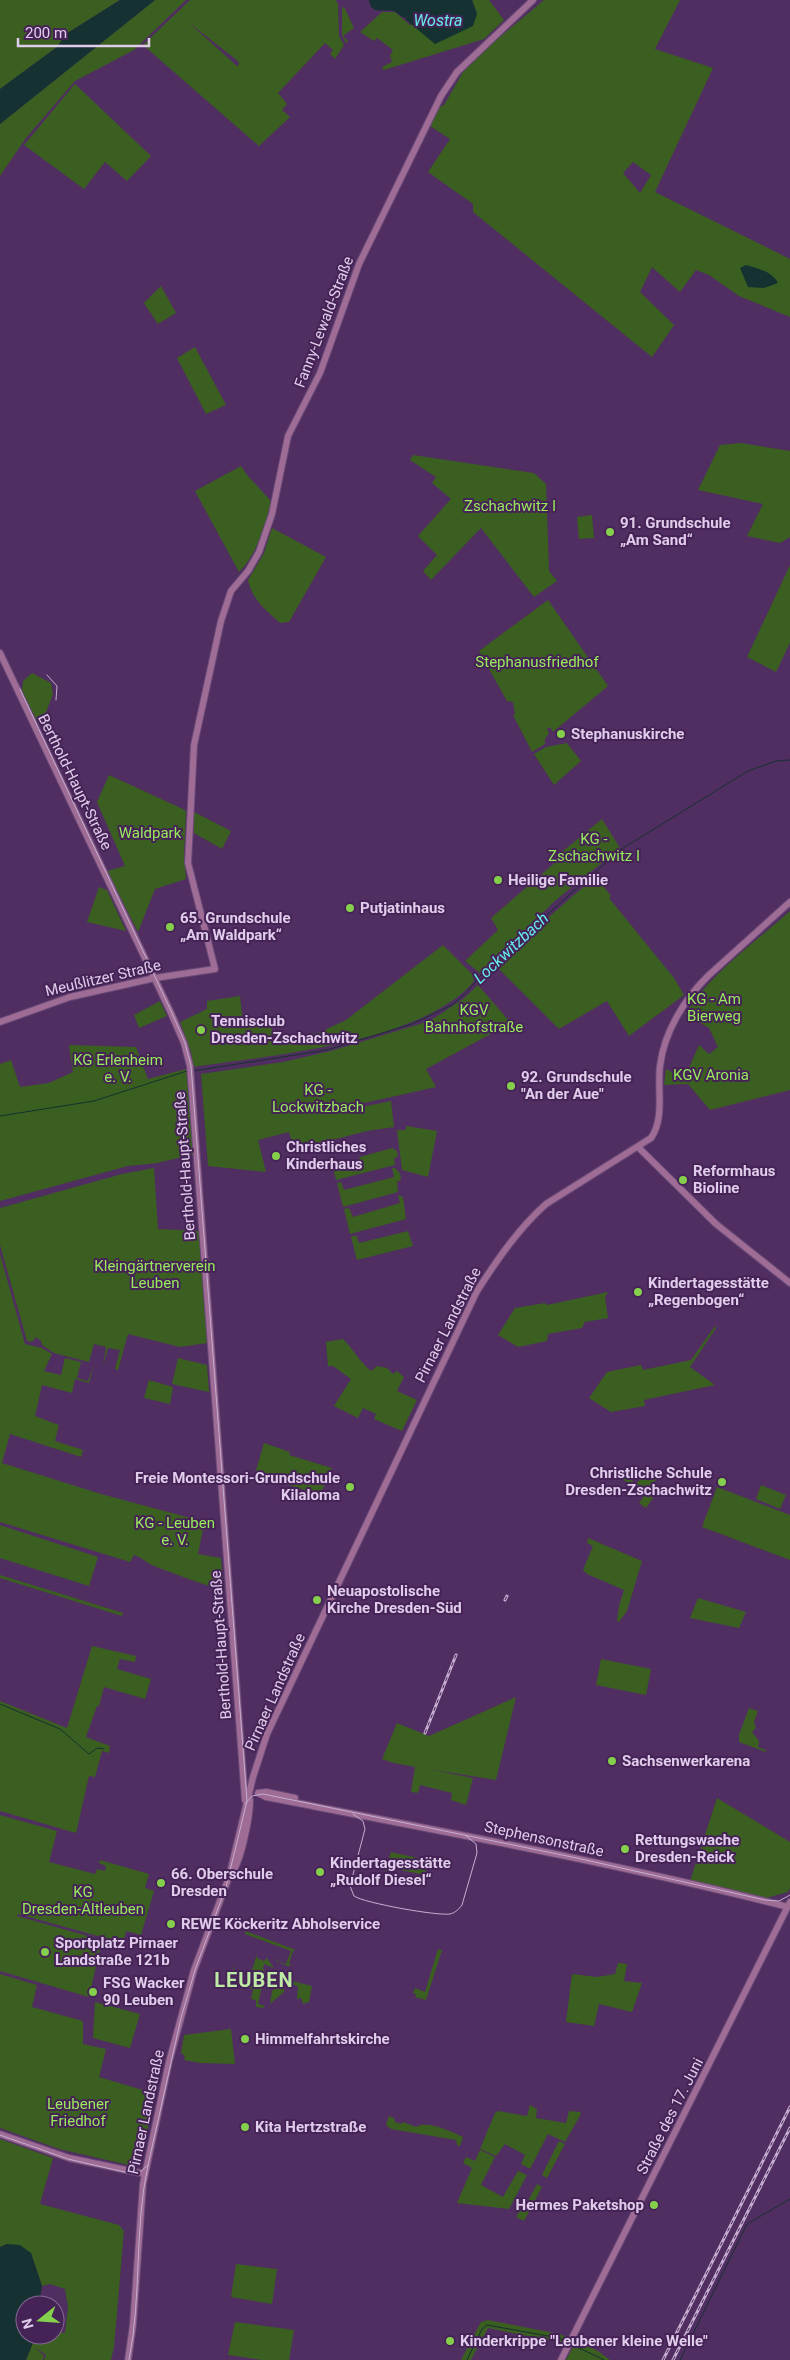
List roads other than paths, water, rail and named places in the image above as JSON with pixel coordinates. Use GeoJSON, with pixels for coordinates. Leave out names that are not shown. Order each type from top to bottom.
{"type":"FeatureCollection","features":[{"type":"Feature","properties":{"kind":"street","name":"Fanny-Lewald-Straße"},"geometry":{"type":"LineString","coordinates":[[215,969],[188,863],[194,745],[221,620],[229,596],[248,571],[258,552],[272,514],[288,436],[320,373],[359,264],[444,90],[457,72],[533,0]]}},
{"type":"Feature","properties":{"kind":"street","name":"Berthold-Haupt-Straße"},"geometry":{"type":"LineString","coordinates":[[0,653],[180,1034],[190,1066],[247,1791],[245,1807]]}},
{"type":"Feature","properties":{"kind":"street","name":"Pirnaer Landstraße"},"geometry":{"type":"LineString","coordinates":[[229,1877],[236,1868],[249,1815],[247,1791],[268,1734],[477,1291],[514,1236],[546,1204],[651,1138],[658,1124],[662,1058],[671,1031],[688,999],[709,975],[790,902]]}},
{"type":"Feature","properties":{"kind":"street","name":"Meußlitzer Straße"},"geometry":{"type":"LineString","coordinates":[[0,1022],[70,996],[154,978],[215,969]]}},
{"type":"Feature","properties":{"kind":"street"},"geometry":{"type":"LineString","coordinates":[[638,1147],[686,1197],[716,1224],[790,1283]]}},
{"type":"Feature","properties":{"kind":"street","name":"Stephensonstraße"},"geometry":{"type":"LineString","coordinates":[[247,1791],[266,1797],[579,1859],[789,1905]]}},
{"type":"Feature","properties":{"kind":"street","name":"Pirnaer Landstraße"},"geometry":{"type":"LineString","coordinates":[[128,2360],[133,2325],[145,2174],[180,2018],[194,1970],[229,1877],[245,1807]]}},
{"type":"Feature","properties":{"kind":"street","name":"Straße des 17. Juni"},"geometry":{"type":"LineString","coordinates":[[561,2360],[789,1905]]}},
{"type":"Feature","properties":{"kind":"street"},"geometry":{"type":"LineString","coordinates":[[0,2134],[69,2158],[145,2174]]}},
{"type":"Feature","properties":{"kind":"water"},"geometry":{"type":"Polygon","coordinates":[[[120,0],[155,0],[0,124],[0,89],[57,47],[66,34],[120,0]]]}},
{"type":"Feature","properties":{"kind":"water","name":"Wostra"},"geometry":{"type":"Polygon","coordinates":[[[369,0],[472,0],[477,14],[473,26],[435,44],[405,19],[407,16],[404,18],[393,11],[375,10],[370,5],[369,0]]]}},
{"type":"Feature","properties":{"kind":"water"},"geometry":{"type":"Polygon","coordinates":[[[746,265],[769,273],[778,283],[764,288],[748,287],[740,268],[746,265]]]}},
{"type":"Feature","properties":{"kind":"water"},"geometry":{"type":"Polygon","coordinates":[[[7,2244],[20,2245],[31,2253],[42,2286],[41,2295],[15,2295],[15,2345],[32,2345],[26,2360],[0,2360],[0,2247],[7,2244]]]}},
{"type":"Feature","properties":{"kind":"waterway","name":"Lockwitzbach"},"geometry":{"type":"LineString","coordinates":[[193,1071],[327,1050],[412,1024],[452,1005],[467,992],[486,969],[620,850],[748,771],[776,761],[790,760]]}},
{"type":"Feature","properties":{"kind":"waterway","name":"Lockwitzbach"},"geometry":{"type":"LineString","coordinates":[[0,1116],[94,1101],[187,1071]]}},
{"type":"Feature","properties":{"kind":"waterway"},"geometry":{"type":"LineString","coordinates":[[0,1704],[60,1729],[89,1754],[97,1748],[104,1749]]}},
{"type":"Feature","properties":{"kind":"waterway"},"geometry":{"type":"LineString","coordinates":[[680,2360],[747,2224],[790,2199]]}},
{"type":"Feature","properties":{"kind":"waterway"},"geometry":{"type":"LineString","coordinates":[[467,2360],[482,2329],[487,2325],[559,2338],[567,2342]]}},
{"type":"Feature","properties":{"kind":"waterway"},"geometry":{"type":"LineString","coordinates":[[571,2344],[604,2360]]}},
{"type":"Feature","properties":{"kind":"tram line"},"geometry":{"type":"LineString","coordinates":[[47,675],[57,686],[56,700]]}},
{"type":"Feature","properties":{"kind":"tram line"},"geometry":{"type":"LineString","coordinates":[[20,689],[172,1013],[185,1043],[191,1066],[247,1801],[226,1887],[195,1970],[181,2018],[148,2165],[141,2213],[135,2312],[129,2360]]}},
{"type":"Feature","properties":{"kind":"tram line"},"geometry":{"type":"LineString","coordinates":[[245,1804],[252,1796],[263,1794],[572,1857],[765,1900],[779,1901],[790,1895]]}},
{"type":"Feature","properties":{"kind":"tram line"},"geometry":{"type":"LineString","coordinates":[[353,1814],[363,1821],[365,1829],[350,1886],[354,1896],[371,1902],[401,1908],[443,1914],[450,1914],[460,1908],[477,1853],[476,1844],[465,1835]]}},
{"type":"Feature","properties":{"kind":"tram line"},"geometry":{"type":"LineString","coordinates":[[0,2135],[68,2159],[133,2174],[140,2172],[148,2165]]}},
{"type":"Feature","properties":{"kind":"railway"},"geometry":{"type":"LineString","coordinates":[[505,1600],[507,1596]]}},
{"type":"Feature","properties":{"kind":"railway"},"geometry":{"type":"LineString","coordinates":[[425,1733],[456,1655]]}},
{"type":"Feature","properties":{"kind":"railway"},"geometry":{"type":"LineString","coordinates":[[663,2360],[790,2107]]}},
{"type":"Feature","properties":{"kind":"railway"},"geometry":{"type":"LineString","coordinates":[[673,2360],[790,2128]]}},
{"type":"Feature","properties":{"kind":"place","name":"91. Grundschule „Am Sand“"},"geometry":{"type":"Point","coordinates":[610,532]}},
{"type":"Feature","properties":{"kind":"place","name":"Stephanuskirche"},"geometry":{"type":"Point","coordinates":[561,734]}},
{"type":"Feature","properties":{"kind":"place","name":"Heilige Familie"},"geometry":{"type":"Point","coordinates":[498,880]}},
{"type":"Feature","properties":{"kind":"place","name":"Putjatinhaus"},"geometry":{"type":"Point","coordinates":[350,908]}},
{"type":"Feature","properties":{"kind":"place","name":"65. Grundschule „Am Waldpark“"},"geometry":{"type":"Point","coordinates":[170,927]}},
{"type":"Feature","properties":{"kind":"place","name":"Tennisclub Dresden-Zschachwitz"},"geometry":{"type":"Point","coordinates":[201,1030]}},
{"type":"Feature","properties":{"kind":"place","name":"92. Grundschule \"An der Aue\""},"geometry":{"type":"Point","coordinates":[511,1086]}},
{"type":"Feature","properties":{"kind":"place","name":"Christliches Kinderhaus"},"geometry":{"type":"Point","coordinates":[276,1156]}},
{"type":"Feature","properties":{"kind":"place","name":"Reformhaus Bioline"},"geometry":{"type":"Point","coordinates":[683,1180]}},
{"type":"Feature","properties":{"kind":"place","name":"Kindertagesstätte „Regenbogen“"},"geometry":{"type":"Point","coordinates":[638,1292]}},
{"type":"Feature","properties":{"kind":"place","name":"Christliche Schule Dresden-Zschachwitz"},"geometry":{"type":"Point","coordinates":[722,1482]}},
{"type":"Feature","properties":{"kind":"place","name":"Freie Montessori-Grundschule Kilaloma"},"geometry":{"type":"Point","coordinates":[350,1487]}},
{"type":"Feature","properties":{"kind":"place","name":"Neuapostolische Kirche Dresden-Süd"},"geometry":{"type":"Point","coordinates":[317,1600]}},
{"type":"Feature","properties":{"kind":"place","name":"Sachsenwerkarena"},"geometry":{"type":"Point","coordinates":[612,1761]}},
{"type":"Feature","properties":{"kind":"place","name":"Rettungswache Dresden-Reick"},"geometry":{"type":"Point","coordinates":[625,1849]}},
{"type":"Feature","properties":{"kind":"place","name":"Kindertagesstätte „Rudolf Diesel“"},"geometry":{"type":"Point","coordinates":[320,1872]}},
{"type":"Feature","properties":{"kind":"place","name":"66. Oberschule Dresden"},"geometry":{"type":"Point","coordinates":[161,1883]}},
{"type":"Feature","properties":{"kind":"place","name":"REWE Köckeritz Abholservice"},"geometry":{"type":"Point","coordinates":[171,1924]}},
{"type":"Feature","properties":{"kind":"place","name":"Sportplatz Pirnaer Landstraße 121b"},"geometry":{"type":"Point","coordinates":[45,1952]}},
{"type":"Feature","properties":{"kind":"place","name":"FSG Wacker 90 Leuben"},"geometry":{"type":"Point","coordinates":[93,1992]}},
{"type":"Feature","properties":{"kind":"place","name":"Himmelfahrtskirche"},"geometry":{"type":"Point","coordinates":[245,2039]}},
{"type":"Feature","properties":{"kind":"place","name":"Kita Hertzstraße"},"geometry":{"type":"Point","coordinates":[245,2127]}},
{"type":"Feature","properties":{"kind":"place","name":"Hermes Paketshop"},"geometry":{"type":"Point","coordinates":[654,2205]}},
{"type":"Feature","properties":{"kind":"place","name":"Kinderkrippe \"Leubener kleine Welle\""},"geometry":{"type":"Point","coordinates":[450,2341]}},
{"type":"Feature","properties":{"kind":"district","name":"LEUBEN"},"geometry":{"type":"Point","coordinates":[254,1980]}},
{"type":"Feature","properties":{"kind":"park label","name":"Zschachwitz I"},"geometry":{"type":"Point","coordinates":[510,506]}},
{"type":"Feature","properties":{"kind":"park label","name":"Stephanusfriedhof"},"geometry":{"type":"Point","coordinates":[537,662]}},
{"type":"Feature","properties":{"kind":"park label","name":"Waldpark"},"geometry":{"type":"Point","coordinates":[150,833]}},
{"type":"Feature","properties":{"kind":"park label","name":"KG - Zschachwitz I"},"geometry":{"type":"Point","coordinates":[594,848]}},
{"type":"Feature","properties":{"kind":"park label","name":"KG - Am Bierweg"},"geometry":{"type":"Point","coordinates":[714,1008]}},
{"type":"Feature","properties":{"kind":"park label","name":"KGV Bahnhofstraße"},"geometry":{"type":"Point","coordinates":[474,1018]}},
{"type":"Feature","properties":{"kind":"park label","name":"KG Erlenheim e. V."},"geometry":{"type":"Point","coordinates":[118,1068]}},
{"type":"Feature","properties":{"kind":"park label","name":"KGV Aronia"},"geometry":{"type":"Point","coordinates":[711,1075]}},
{"type":"Feature","properties":{"kind":"park label","name":"KG - Lockwitzbach"},"geometry":{"type":"Point","coordinates":[318,1098]}},
{"type":"Feature","properties":{"kind":"park label","name":"Kleingärtnerverein Leuben"},"geometry":{"type":"Point","coordinates":[155,1274]}},
{"type":"Feature","properties":{"kind":"park label","name":"KG - Leuben e. V."},"geometry":{"type":"Point","coordinates":[175,1532]}},
{"type":"Feature","properties":{"kind":"park label","name":"KG Dresden-Altleuben"},"geometry":{"type":"Point","coordinates":[83,1900]}},
{"type":"Feature","properties":{"kind":"park label","name":"Leubener Friedhof"},"geometry":{"type":"Point","coordinates":[78,2112]}}]}
